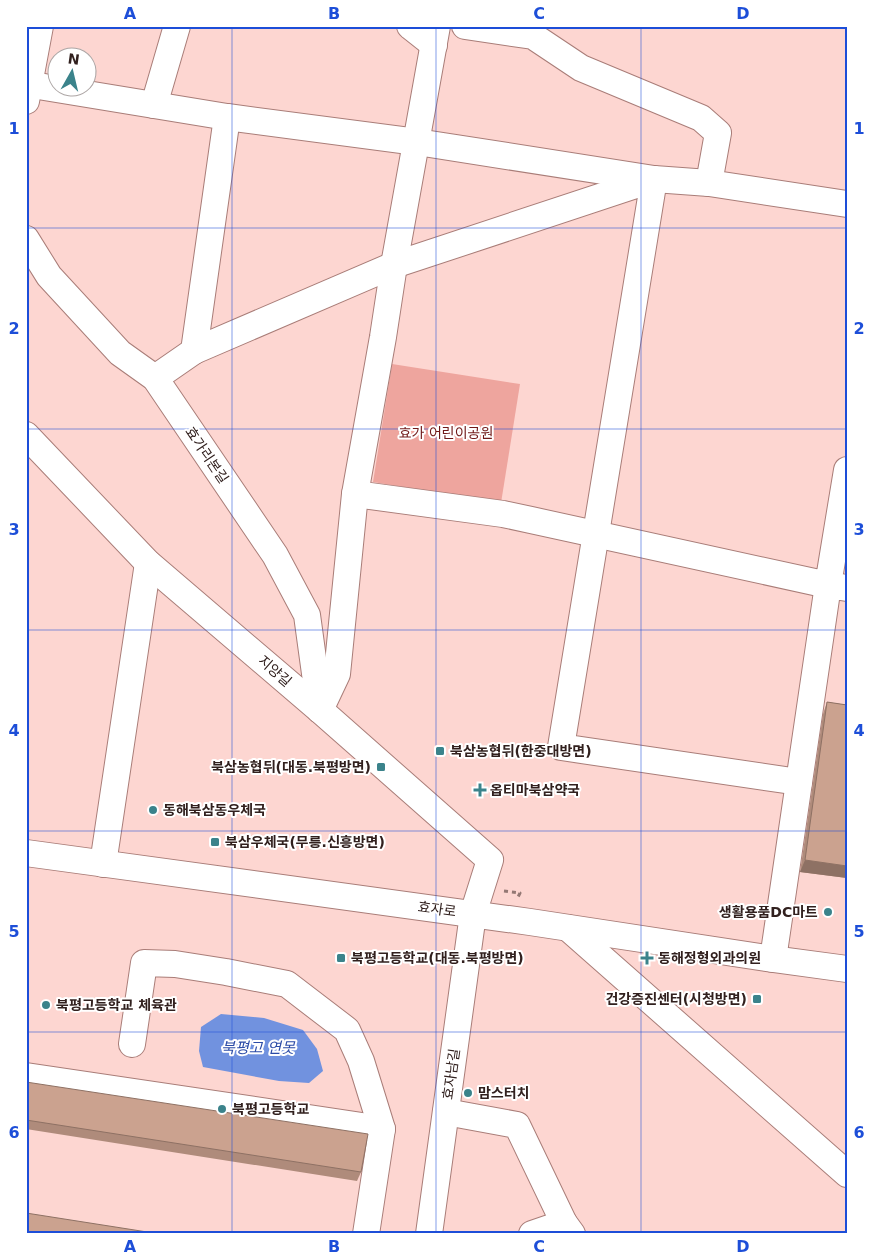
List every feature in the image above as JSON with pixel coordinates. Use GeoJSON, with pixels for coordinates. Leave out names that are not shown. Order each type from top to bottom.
{"type":"FeatureCollection","features":[{"type":"Feature","properties":{"kind":"street"},"geometry":{"type":"LineString","coordinates":[[40,26],[27,90],[154,105],[227,117],[417,142],[654,179],[709,183],[847,204]]}},
{"type":"Feature","properties":{"kind":"street"},"geometry":{"type":"LineString","coordinates":[[154,105],[177,26]]}},
{"type":"Feature","properties":{"kind":"street"},"geometry":{"type":"LineString","coordinates":[[320,710],[337,674],[355,494],[435,36],[410,26]]}},
{"type":"Feature","properties":{"kind":"street"},"geometry":{"type":"LineString","coordinates":[[465,26],[533,36],[582,68],[701,118],[718,133],[709,183]]}},
{"type":"Feature","properties":{"kind":"street"},"geometry":{"type":"LineString","coordinates":[[194,352],[227,117]]}},
{"type":"Feature","properties":{"kind":"street"},"geometry":{"type":"LineString","coordinates":[[154,378],[194,352],[394,265],[654,179]]}},
{"type":"Feature","properties":{"kind":"street"},"geometry":{"type":"LineString","coordinates":[[654,179],[561,747],[799,782]]}},
{"type":"Feature","properties":{"kind":"street","name":"효가리본길"},"geometry":{"type":"LineString","coordinates":[[26,239],[48,276],[120,353],[154,378],[275,555],[306,615],[320,710]]}},
{"type":"Feature","properties":{"kind":"street","name":"지양길"},"geometry":{"type":"LineString","coordinates":[[26,435],[148,563],[320,710],[490,860],[473,914]]}},
{"type":"Feature","properties":{"kind":"street"},"geometry":{"type":"LineString","coordinates":[[773,959],[799,782],[838,587],[847,470]]}},
{"type":"Feature","properties":{"kind":"street"},"geometry":{"type":"LineString","coordinates":[[355,494],[503,514],[838,587]]}},
{"type":"Feature","properties":{"kind":"street"},"geometry":{"type":"LineString","coordinates":[[103,864],[148,563]]}},
{"type":"Feature","properties":{"kind":"street","name":"효자로"},"geometry":{"type":"LineString","coordinates":[[26,853],[473,914],[773,959],[844,967]]}},
{"type":"Feature","properties":{"kind":"street","name":"효자남길"},"geometry":{"type":"LineString","coordinates":[[429,1234],[473,914]]}},
{"type":"Feature","properties":{"kind":"street"},"geometry":{"type":"LineString","coordinates":[[568,928],[847,1174]]}},
{"type":"Feature","properties":{"kind":"street"},"geometry":{"type":"LineString","coordinates":[[132,1044],[144,963],[175,964],[287,984],[347,1030],[362,1061],[382,1129],[366,1234]]}},
{"type":"Feature","properties":{"kind":"street"},"geometry":{"type":"LineString","coordinates":[[26,1076],[382,1129]]}},
{"type":"Feature","properties":{"kind":"street"},"geometry":{"type":"LineString","coordinates":[[446,1112],[517,1125],[568,1228],[532,1234]]}},
{"type":"Feature","properties":{"kind":"green space","name":"효가 어린이공원"},"geometry":{"type":"Polygon","coordinates":[[[392,364],[520,384],[501,503],[373,482],[392,364]]]}},
{"type":"Feature","properties":{"kind":"water","name":"북평고 연못"},"geometry":{"type":"Polygon","coordinates":[[[221,1014],[264,1018],[303,1030],[317,1049],[323,1071],[309,1083],[279,1081],[203,1067],[199,1051],[201,1027],[221,1014]]]}},
{"type":"Feature","properties":{"kind":"building"},"geometry":{"type":"Polygon","coordinates":[[[827,702],[847,705],[847,866],[805,860],[827,702]]]}},
{"type":"Feature","properties":{"kind":"building"},"geometry":{"type":"Polygon","coordinates":[[[26,1082],[368,1134],[361,1172],[26,1120],[26,1082]]]}},
{"type":"Feature","properties":{"kind":"building"},"geometry":{"type":"Polygon","coordinates":[[[26,1213],[160,1234],[26,1234],[26,1213]]]}},
{"type":"Feature","properties":{"kind":"place","name":"북삼농협뒤(한중대방면)"},"geometry":{"type":"Point","coordinates":[440,751]}},
{"type":"Feature","properties":{"kind":"place","name":"북삼농협뒤(대동.북평방면)"},"geometry":{"type":"Point","coordinates":[381,767]}},
{"type":"Feature","properties":{"kind":"place","name":"옵티마북삼약국"},"geometry":{"type":"Point","coordinates":[480,790]}},
{"type":"Feature","properties":{"kind":"place","name":"동해북삼동우체국"},"geometry":{"type":"Point","coordinates":[153,810]}},
{"type":"Feature","properties":{"kind":"place","name":"북삼우체국(무릉.신흥방면)"},"geometry":{"type":"Point","coordinates":[215,842]}},
{"type":"Feature","properties":{"kind":"place","name":"생활용품DC마트"},"geometry":{"type":"Point","coordinates":[828,912]}},
{"type":"Feature","properties":{"kind":"place","name":"북평고등학교(대동.북평방면)"},"geometry":{"type":"Point","coordinates":[341,958]}},
{"type":"Feature","properties":{"kind":"place","name":"동해정형외과의원"},"geometry":{"type":"Point","coordinates":[647,958]}},
{"type":"Feature","properties":{"kind":"place","name":"건강증진센터(시청방면)"},"geometry":{"type":"Point","coordinates":[757,999]}},
{"type":"Feature","properties":{"kind":"place","name":"북평고등학교 체육관"},"geometry":{"type":"Point","coordinates":[46,1005]}},
{"type":"Feature","properties":{"kind":"place","name":"맘스터치"},"geometry":{"type":"Point","coordinates":[468,1093]}},
{"type":"Feature","properties":{"kind":"place","name":"북평고등학교"},"geometry":{"type":"Point","coordinates":[222,1109]}}]}
